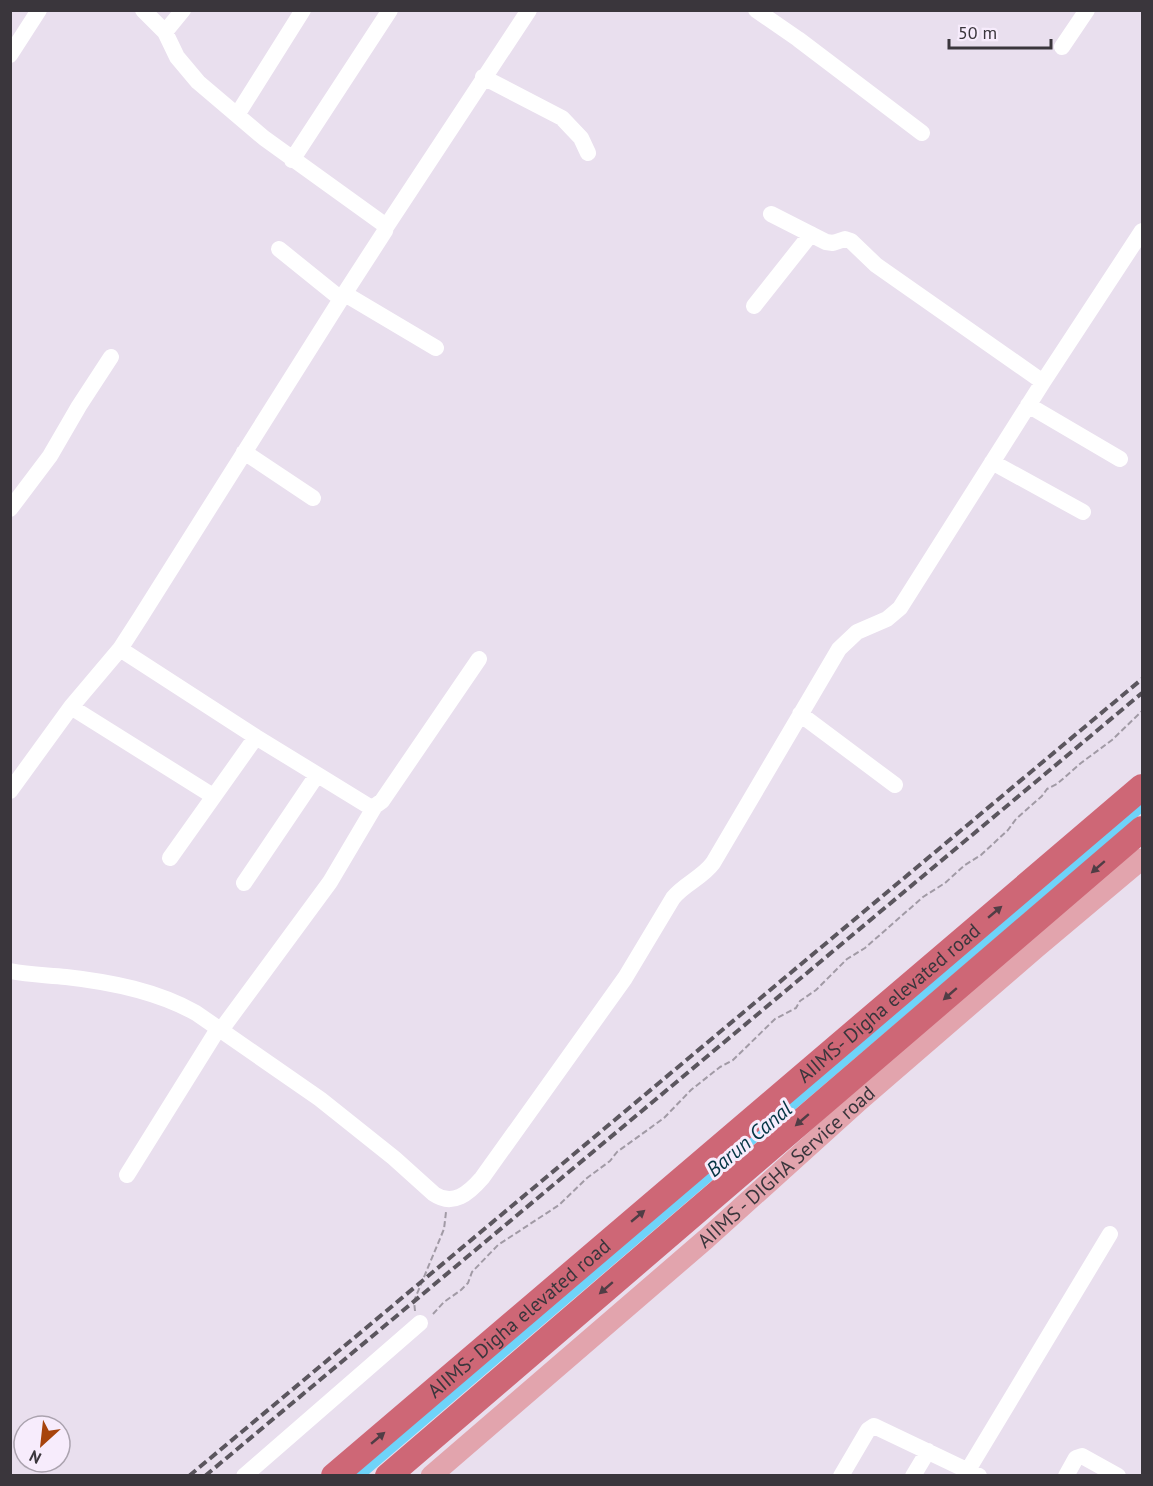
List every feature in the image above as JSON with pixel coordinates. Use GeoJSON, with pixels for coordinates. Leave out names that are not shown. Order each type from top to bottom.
{"type":"FeatureCollection","features":[{"type":"Feature","properties":{"kind":"highway","name":"AIIMS- Digha elevated road"},"geometry":{"type":"LineString","coordinates":[[334,1476],[1143,787]]}},
{"type":"Feature","properties":{"kind":"highway","name":"AIIMS- Digha elevated road"},"geometry":{"type":"LineString","coordinates":[[388,1476],[1143,829]]}},
{"type":"Feature","properties":{"kind":"main road","name":"AIIMS - DIGHA Service road"},"geometry":{"type":"LineString","coordinates":[[431,1476],[706,1239],[859,1101],[1143,859]]}},
{"type":"Feature","properties":{"kind":"street"},"geometry":{"type":"LineString","coordinates":[[10,55],[39,10]]}},
{"type":"Feature","properties":{"kind":"street"},"geometry":{"type":"LineString","coordinates":[[143,10],[165,32],[177,57],[198,82],[292,160],[386,227]]}},
{"type":"Feature","properties":{"kind":"street"},"geometry":{"type":"LineString","coordinates":[[165,32],[183,10]]}},
{"type":"Feature","properties":{"kind":"street"},"geometry":{"type":"LineString","coordinates":[[237,115],[303,10]]}},
{"type":"Feature","properties":{"kind":"street"},"geometry":{"type":"LineString","coordinates":[[292,160],[390,10]]}},
{"type":"Feature","properties":{"kind":"street"},"geometry":{"type":"LineString","coordinates":[[10,791],[71,707],[120,649],[384,235],[386,227],[529,10]]}},
{"type":"Feature","properties":{"kind":"street"},"geometry":{"type":"LineString","coordinates":[[756,10],[922,133]]}},
{"type":"Feature","properties":{"kind":"street"},"geometry":{"type":"LineString","coordinates":[[1062,47],[1087,10]]}},
{"type":"Feature","properties":{"kind":"street"},"geometry":{"type":"LineString","coordinates":[[483,77],[562,118],[581,138],[588,153]]}},
{"type":"Feature","properties":{"kind":"street"},"geometry":{"type":"LineString","coordinates":[[771,214],[830,243],[845,239],[851,241],[876,266],[1043,382]]}},
{"type":"Feature","properties":{"kind":"street"},"geometry":{"type":"LineString","coordinates":[[10,971],[101,982],[158,995],[196,1013],[320,1100],[394,1158],[440,1199],[459,1198],[466,1194],[482,1178],[625,978],[678,891],[707,870],[712,863],[829,664],[848,639],[857,632],[886,619],[900,608],[1028,405],[1143,231]]}},
{"type":"Feature","properties":{"kind":"street"},"geometry":{"type":"LineString","coordinates":[[754,306],[811,234]]}},
{"type":"Feature","properties":{"kind":"street"},"geometry":{"type":"LineString","coordinates":[[279,249],[343,297],[436,348]]}},
{"type":"Feature","properties":{"kind":"street"},"geometry":{"type":"LineString","coordinates":[[10,509],[50,456],[111,357]]}},
{"type":"Feature","properties":{"kind":"street"},"geometry":{"type":"LineString","coordinates":[[1028,405],[1120,459]]}},
{"type":"Feature","properties":{"kind":"street"},"geometry":{"type":"LineString","coordinates":[[244,452],[314,498]]}},
{"type":"Feature","properties":{"kind":"street"},"geometry":{"type":"LineString","coordinates":[[992,462],[1083,512]]}},
{"type":"Feature","properties":{"kind":"street"},"geometry":{"type":"LineString","coordinates":[[120,649],[317,775],[366,805],[375,806]]}},
{"type":"Feature","properties":{"kind":"street"},"geometry":{"type":"LineString","coordinates":[[127,1175],[219,1029],[330,882],[375,806],[382,801],[479,659]]}},
{"type":"Feature","properties":{"kind":"street"},"geometry":{"type":"LineString","coordinates":[[71,707],[213,796]]}},
{"type":"Feature","properties":{"kind":"street"},"geometry":{"type":"LineString","coordinates":[[800,714],[895,785]]}},
{"type":"Feature","properties":{"kind":"street"},"geometry":{"type":"LineString","coordinates":[[170,858],[256,737]]}},
{"type":"Feature","properties":{"kind":"street"},"geometry":{"type":"LineString","coordinates":[[244,883],[317,775]]}},
{"type":"Feature","properties":{"kind":"street"},"geometry":{"type":"LineString","coordinates":[[841,1476],[868,1430],[873,1426],[974,1473],[1110,1234]]}},
{"type":"Feature","properties":{"kind":"street"},"geometry":{"type":"LineString","coordinates":[[244,1476],[420,1323]]}},
{"type":"Feature","properties":{"kind":"street"},"geometry":{"type":"LineString","coordinates":[[913,1476],[928,1451]]}},
{"type":"Feature","properties":{"kind":"street"},"geometry":{"type":"LineString","coordinates":[[1066,1476],[1077,1458],[1082,1456],[1118,1476]]}},
{"type":"Feature","properties":{"kind":"path"},"geometry":{"type":"LineString","coordinates":[[440,1199],[445,1208],[444,1229],[414,1301],[420,1323],[462,1290],[472,1272],[498,1245],[559,1205],[587,1178],[610,1161],[617,1152],[664,1118],[691,1090],[720,1067],[733,1060],[776,1019],[796,1008],[800,1001],[816,990],[847,959],[865,948],[923,897],[981,855],[1047,789],[1057,784],[1112,740],[1143,711]]}},
{"type":"Feature","properties":{"kind":"waterway","name":"Barun Canal"},"geometry":{"type":"LineString","coordinates":[[355,1476],[1142,803]]}},
{"type":"Feature","properties":{"kind":"railway"},"geometry":{"type":"LineString","coordinates":[[189,1476],[1142,679]]}},
{"type":"Feature","properties":{"kind":"railway"},"geometry":{"type":"LineString","coordinates":[[205,1476],[1142,693]]}}]}
